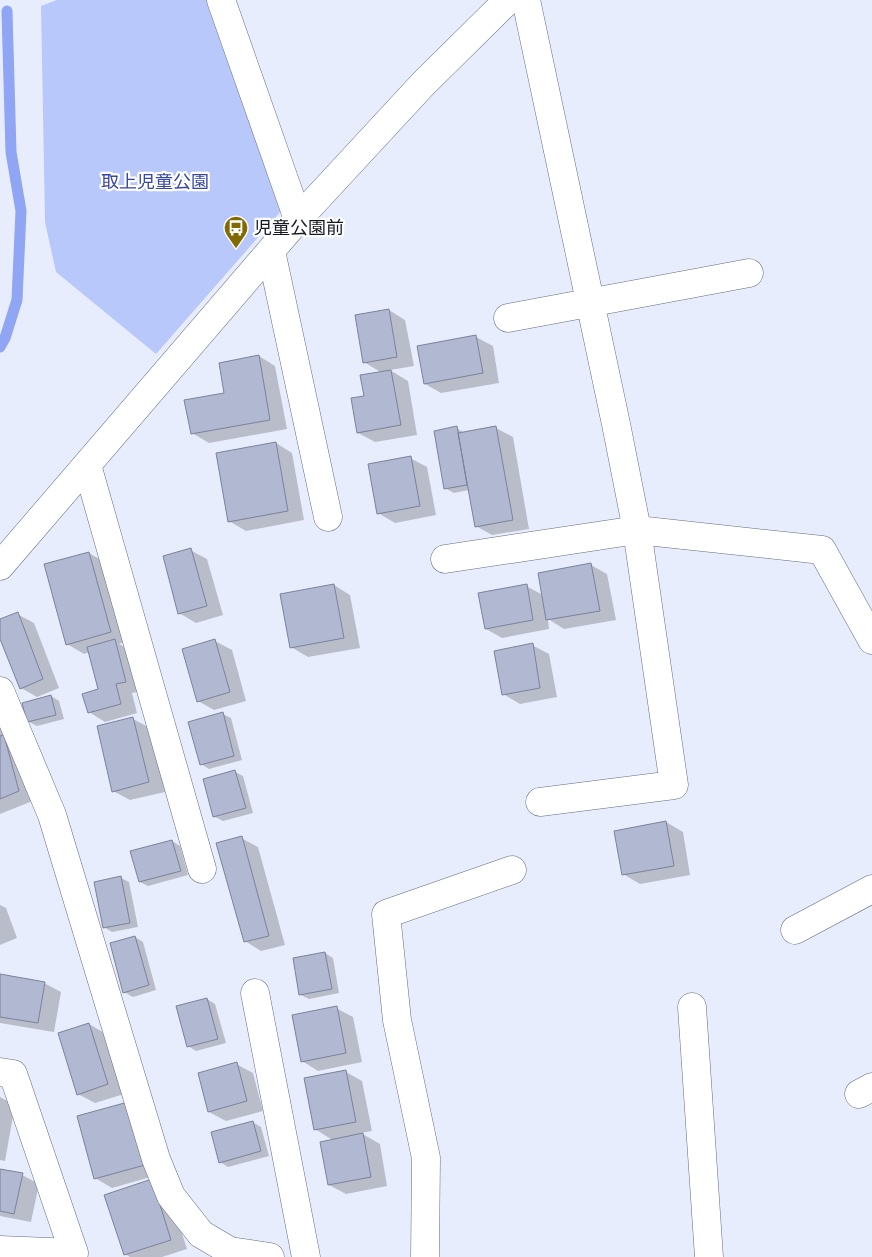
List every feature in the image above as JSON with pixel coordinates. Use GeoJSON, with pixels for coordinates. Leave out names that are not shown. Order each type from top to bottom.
{"type":"FeatureCollection","features":[{"type":"Feature","properties":{"kind":"street"},"geometry":{"type":"LineString","coordinates":[[221,0],[298,219]]}},
{"type":"Feature","properties":{"kind":"street"},"geometry":{"type":"LineString","coordinates":[[0,564],[88,465],[298,219],[423,84],[508,0]]}},
{"type":"Feature","properties":{"kind":"street"},"geometry":{"type":"LineString","coordinates":[[526,0],[591,303],[637,530],[674,785],[540,802]]}},
{"type":"Feature","properties":{"kind":"street"},"geometry":{"type":"LineString","coordinates":[[271,251],[328,518]]}},
{"type":"Feature","properties":{"kind":"street"},"geometry":{"type":"LineString","coordinates":[[508,318],[749,273]]}},
{"type":"Feature","properties":{"kind":"street"},"geometry":{"type":"LineString","coordinates":[[88,465],[202,869]]}},
{"type":"Feature","properties":{"kind":"street"},"geometry":{"type":"LineString","coordinates":[[444,559],[637,530],[822,550],[872,640]]}},
{"type":"Feature","properties":{"kind":"street"},"geometry":{"type":"LineString","coordinates":[[0,691],[52,815],[156,1159],[171,1196],[201,1234],[230,1251],[270,1257]]}},
{"type":"Feature","properties":{"kind":"street"},"geometry":{"type":"LineString","coordinates":[[426,1257],[426,1158],[397,1020],[386,914],[512,870]]}},
{"type":"Feature","properties":{"kind":"street"},"geometry":{"type":"LineString","coordinates":[[795,930],[872,889]]}},
{"type":"Feature","properties":{"kind":"street"},"geometry":{"type":"LineString","coordinates":[[256,993],[306,1257]]}},
{"type":"Feature","properties":{"kind":"street"},"geometry":{"type":"LineString","coordinates":[[692,1007],[709,1257]]}},
{"type":"Feature","properties":{"kind":"street"},"geometry":{"type":"LineString","coordinates":[[0,1072],[13,1074],[74,1253],[0,1250]]}},
{"type":"Feature","properties":{"kind":"green space","name":"取上児童公園"},"geometry":{"type":"Polygon","coordinates":[[[57,0],[211,0],[282,210],[156,354],[56,272],[45,222],[41,6],[57,0]]]}},
{"type":"Feature","properties":{"kind":"building"},"geometry":{"type":"Polygon","coordinates":[[[389,309],[397,357],[363,363],[355,315],[389,309]]]}},
{"type":"Feature","properties":{"kind":"building"},"geometry":{"type":"Polygon","coordinates":[[[476,335],[483,373],[424,384],[417,346],[476,335]]]}},
{"type":"Feature","properties":{"kind":"building"},"geometry":{"type":"Polygon","coordinates":[[[259,355],[270,420],[191,434],[184,400],[224,393],[219,363],[259,355]]]}},
{"type":"Feature","properties":{"kind":"building"},"geometry":{"type":"Polygon","coordinates":[[[391,370],[401,425],[357,433],[351,398],[364,396],[360,375],[391,370]]]}},
{"type":"Feature","properties":{"kind":"building"},"geometry":{"type":"Polygon","coordinates":[[[457,426],[467,485],[444,489],[434,431],[457,426]]]}},
{"type":"Feature","properties":{"kind":"building"},"geometry":{"type":"Polygon","coordinates":[[[496,426],[513,520],[475,527],[458,433],[496,426]]]}},
{"type":"Feature","properties":{"kind":"building"},"geometry":{"type":"Polygon","coordinates":[[[276,442],[288,511],[228,522],[216,453],[276,442]]]}},
{"type":"Feature","properties":{"kind":"building"},"geometry":{"type":"Polygon","coordinates":[[[411,456],[420,506],[377,514],[368,464],[411,456]]]}},
{"type":"Feature","properties":{"kind":"building"},"geometry":{"type":"Polygon","coordinates":[[[191,548],[207,606],[178,614],[163,556],[191,548]]]}},
{"type":"Feature","properties":{"kind":"building"},"geometry":{"type":"Polygon","coordinates":[[[89,552],[111,632],[66,645],[44,564],[89,552]]]}},
{"type":"Feature","properties":{"kind":"building"},"geometry":{"type":"Polygon","coordinates":[[[591,563],[600,611],[546,620],[538,573],[591,563]]]}},
{"type":"Feature","properties":{"kind":"building"},"geometry":{"type":"Polygon","coordinates":[[[334,584],[344,638],[290,648],[280,594],[334,584]]]}},
{"type":"Feature","properties":{"kind":"building"},"geometry":{"type":"Polygon","coordinates":[[[527,584],[533,620],[485,629],[478,593],[527,584]]]}},
{"type":"Feature","properties":{"kind":"building"},"geometry":{"type":"Polygon","coordinates":[[[18,612],[43,679],[20,689],[0,639],[0,619],[18,612]]]}},
{"type":"Feature","properties":{"kind":"building"},"geometry":{"type":"Polygon","coordinates":[[[115,639],[126,682],[116,684],[121,704],[88,713],[82,694],[98,689],[87,647],[115,639]]]}},
{"type":"Feature","properties":{"kind":"building"},"geometry":{"type":"Polygon","coordinates":[[[215,639],[230,692],[197,702],[182,649],[215,639]]]}},
{"type":"Feature","properties":{"kind":"building"},"geometry":{"type":"Polygon","coordinates":[[[533,643],[540,688],[502,695],[494,651],[533,643]]]}},
{"type":"Feature","properties":{"kind":"building"},"geometry":{"type":"Polygon","coordinates":[[[51,695],[56,715],[27,722],[22,703],[51,695]]]}},
{"type":"Feature","properties":{"kind":"building"},"geometry":{"type":"Polygon","coordinates":[[[223,712],[234,756],[200,765],[188,722],[223,712]]]}},
{"type":"Feature","properties":{"kind":"building"},"geometry":{"type":"Polygon","coordinates":[[[133,717],[149,782],[112,792],[97,726],[133,717]]]}},
{"type":"Feature","properties":{"kind":"building"},"geometry":{"type":"Polygon","coordinates":[[[4,735],[19,791],[0,799],[0,736],[4,735]]]}},
{"type":"Feature","properties":{"kind":"building"},"geometry":{"type":"Polygon","coordinates":[[[235,770],[246,808],[213,817],[203,779],[235,770]]]}},
{"type":"Feature","properties":{"kind":"building"},"geometry":{"type":"Polygon","coordinates":[[[666,821],[674,866],[622,875],[614,831],[666,821]]]}},
{"type":"Feature","properties":{"kind":"building"},"geometry":{"type":"Polygon","coordinates":[[[242,836],[269,936],[244,942],[216,843],[242,836]]]}},
{"type":"Feature","properties":{"kind":"building"},"geometry":{"type":"Polygon","coordinates":[[[172,840],[181,871],[139,882],[130,851],[172,840]]]}},
{"type":"Feature","properties":{"kind":"building"},"geometry":{"type":"Polygon","coordinates":[[[121,876],[130,923],[103,928],[94,882],[121,876]]]}},
{"type":"Feature","properties":{"kind":"building"},"geometry":{"type":"Polygon","coordinates":[[[135,936],[149,985],[123,993],[110,943],[135,936]]]}},
{"type":"Feature","properties":{"kind":"building"},"geometry":{"type":"Polygon","coordinates":[[[325,952],[332,989],[299,995],[293,958],[325,952]]]}},
{"type":"Feature","properties":{"kind":"building"},"geometry":{"type":"Polygon","coordinates":[[[0,974],[45,982],[38,1023],[0,1017],[0,974]]]}},
{"type":"Feature","properties":{"kind":"building"},"geometry":{"type":"Polygon","coordinates":[[[207,998],[218,1039],[187,1047],[176,1006],[207,998]]]}},
{"type":"Feature","properties":{"kind":"building"},"geometry":{"type":"Polygon","coordinates":[[[337,1006],[346,1053],[301,1062],[292,1015],[337,1006]]]}},
{"type":"Feature","properties":{"kind":"building"},"geometry":{"type":"Polygon","coordinates":[[[89,1023],[108,1084],[77,1095],[58,1033],[89,1023]]]}},
{"type":"Feature","properties":{"kind":"building"},"geometry":{"type":"Polygon","coordinates":[[[237,1062],[247,1101],[208,1112],[198,1073],[237,1062]]]}},
{"type":"Feature","properties":{"kind":"building"},"geometry":{"type":"Polygon","coordinates":[[[346,1070],[356,1122],[314,1130],[304,1078],[346,1070]]]}},
{"type":"Feature","properties":{"kind":"building"},"geometry":{"type":"Polygon","coordinates":[[[128,1102],[145,1165],[94,1179],[77,1116],[128,1102]]]}},
{"type":"Feature","properties":{"kind":"building"},"geometry":{"type":"Polygon","coordinates":[[[253,1121],[261,1151],[219,1163],[211,1132],[253,1121]]]}},
{"type":"Feature","properties":{"kind":"building"},"geometry":{"type":"Polygon","coordinates":[[[363,1133],[371,1177],[328,1185],[320,1142],[363,1133]]]}},
{"type":"Feature","properties":{"kind":"building"},"geometry":{"type":"Polygon","coordinates":[[[0,1169],[23,1173],[14,1214],[0,1211],[0,1169]]]}},
{"type":"Feature","properties":{"kind":"building"},"geometry":{"type":"Polygon","coordinates":[[[152,1179],[171,1240],[124,1255],[104,1195],[152,1179]]]}},
{"type":"Feature","properties":{"kind":"waterway"},"geometry":{"type":"LineString","coordinates":[[0,347],[5,338],[17,300],[21,211],[11,152],[7,11]]}},
{"type":"Feature","properties":{"kind":"place","name":"児童公園前"},"geometry":{"type":"Point","coordinates":[236,249]}}]}
